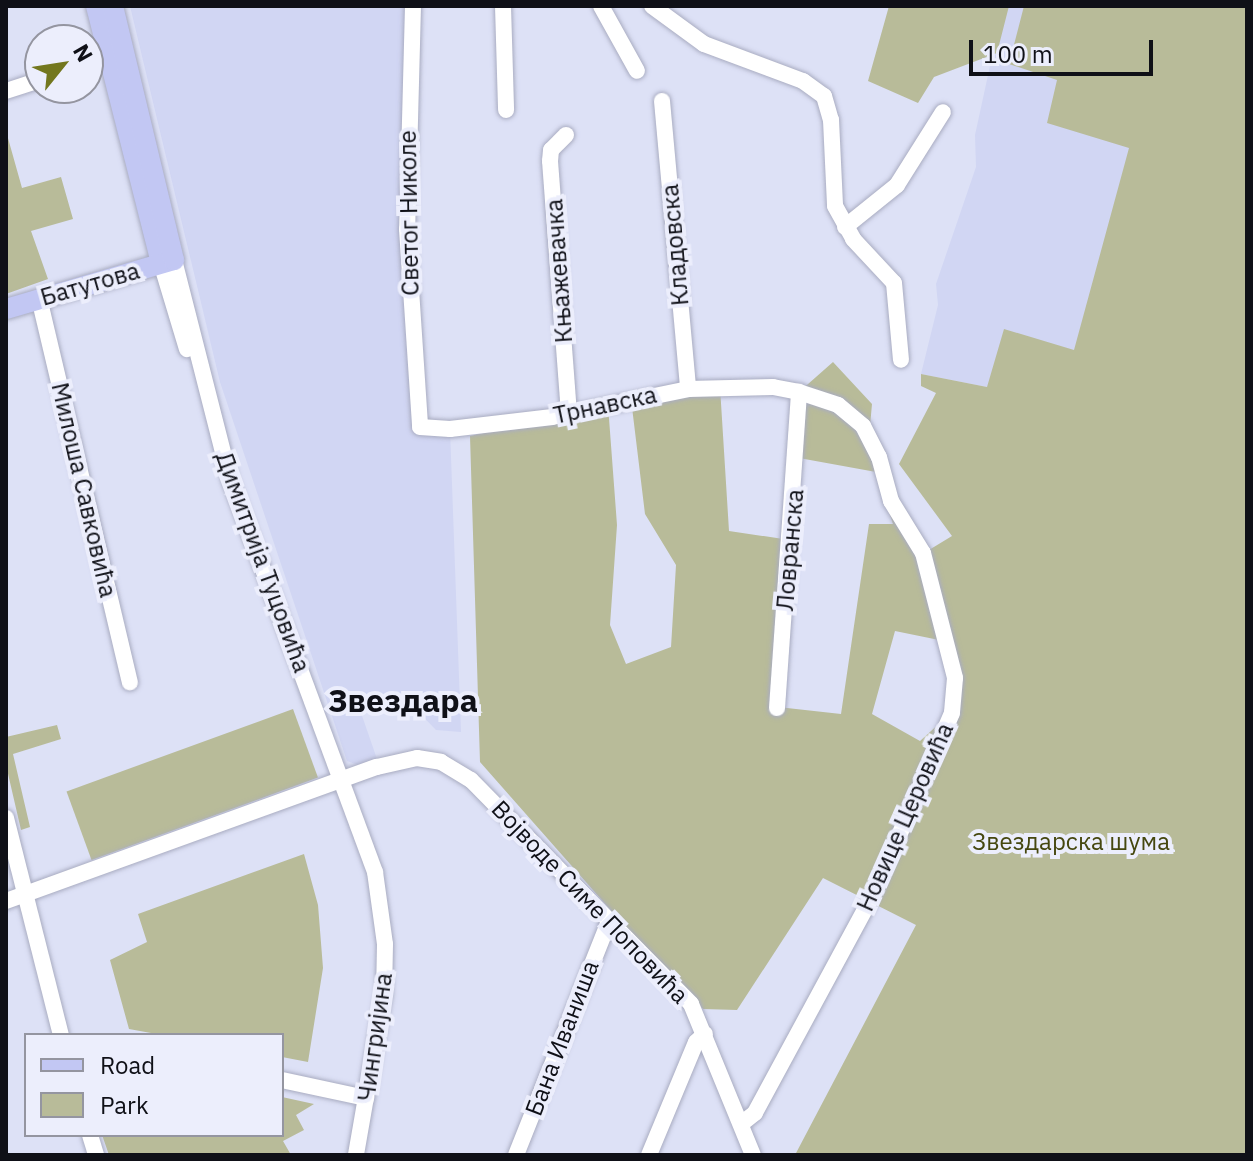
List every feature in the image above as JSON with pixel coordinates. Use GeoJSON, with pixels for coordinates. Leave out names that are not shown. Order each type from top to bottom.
{"type":"FeatureCollection","features":[{"type":"Feature","properties":{"kind":"main road","name":"Димитрија Туцовића"},"geometry":{"type":"LineString","coordinates":[[96,6],[167,261]]}},
{"type":"Feature","properties":{"kind":"main road","name":"Димитрија Туцовића"},"geometry":{"type":"LineString","coordinates":[[113,6],[167,261]]}},
{"type":"Feature","properties":{"kind":"main road","name":"Батутова"},"geometry":{"type":"LineString","coordinates":[[6,309],[167,261]]}},
{"type":"Feature","properties":{"kind":"street","name":"Светог Николе"},"geometry":{"type":"LineString","coordinates":[[413,6],[407,229],[416,419]]}},
{"type":"Feature","properties":{"kind":"street"},"geometry":{"type":"LineString","coordinates":[[503,6],[506,110]]}},
{"type":"Feature","properties":{"kind":"street"},"geometry":{"type":"LineString","coordinates":[[601,6],[637,71]]}},
{"type":"Feature","properties":{"kind":"street"},"geometry":{"type":"LineString","coordinates":[[652,6],[704,44],[803,81],[824,96],[831,120],[832,190],[845,227],[894,283],[901,360]]}},
{"type":"Feature","properties":{"kind":"street"},"geometry":{"type":"LineString","coordinates":[[104,60],[110,58]]}},
{"type":"Feature","properties":{"kind":"street","name":"Кладовска"},"geometry":{"type":"LineString","coordinates":[[662,101],[688,389]]}},
{"type":"Feature","properties":{"kind":"street"},"geometry":{"type":"LineString","coordinates":[[845,227],[897,185],[943,112]]}},
{"type":"Feature","properties":{"kind":"street","name":"Књажевачка"},"geometry":{"type":"LineString","coordinates":[[566,135],[551,150],[550,161],[569,414]]}},
{"type":"Feature","properties":{"kind":"street","name":"Димитрија Туцовића"},"geometry":{"type":"LineString","coordinates":[[167,261],[248,529],[345,780]]}},
{"type":"Feature","properties":{"kind":"street","name":"Милоша Савковића"},"geometry":{"type":"LineString","coordinates":[[39,298],[130,682]]}},
{"type":"Feature","properties":{"kind":"street","name":"Трнавска"},"geometry":{"type":"LineString","coordinates":[[416,419],[420,427],[439,430],[569,414],[688,389],[773,387],[799,392]]}},
{"type":"Feature","properties":{"kind":"street","name":"Ловранска"},"geometry":{"type":"LineString","coordinates":[[777,708],[799,392]]}},
{"type":"Feature","properties":{"kind":"street","name":"Новице Церовића"},"geometry":{"type":"LineString","coordinates":[[741,1124],[755,1113],[876,889],[949,721],[955,694],[923,553],[890,498],[875,448],[847,412],[799,392]]}},
{"type":"Feature","properties":{"kind":"street","name":"Војводе Симе Поповића"},"geometry":{"type":"LineString","coordinates":[[6,901],[345,780],[417,758],[449,764],[674,984],[705,1034],[753,1155]]}},
{"type":"Feature","properties":{"kind":"street","name":"Чингријина"},"geometry":{"type":"LineString","coordinates":[[345,780],[375,872],[385,933],[384,994],[356,1155]]}},
{"type":"Feature","properties":{"kind":"street"},"geometry":{"type":"LineString","coordinates":[[6,818],[60,1033]]}},
{"type":"Feature","properties":{"kind":"street","name":"Бана Иваниша"},"geometry":{"type":"LineString","coordinates":[[516,1155],[609,921]]}},
{"type":"Feature","properties":{"kind":"street"},"geometry":{"type":"LineString","coordinates":[[649,1155],[696,1042],[705,1034]]}},
{"type":"Feature","properties":{"kind":"street"},"geometry":{"type":"LineString","coordinates":[[284,1080],[366,1098]]}},
{"type":"Feature","properties":{"kind":"shaded area"},"geometry":{"type":"Polygon","coordinates":[[[130,6],[409,6],[416,419],[450,429],[461,732],[436,730],[398,691],[359,707],[377,759],[361,766],[347,761],[220,382],[130,6]]]}},
{"type":"Feature","properties":{"kind":"shaded area"},"geometry":{"type":"Polygon","coordinates":[[[1003,6],[1167,6],[1109,358],[987,387],[921,374],[938,305],[936,284],[976,167],[975,135],[1003,6]]]}},
{"type":"Feature","properties":{"kind":"green space"},"geometry":{"type":"Polygon","coordinates":[[[889,6],[1009,6],[997,53],[934,77],[918,103],[868,81],[889,6]]]}},
{"type":"Feature","properties":{"kind":"green space","name":"Звездарска шума"},"geometry":{"type":"Polygon","coordinates":[[[1024,6],[1247,6],[1247,1155],[795,1155],[916,925],[823,878],[737,1010],[703,1009],[480,762],[470,436],[608,405],[617,525],[610,625],[626,664],[671,647],[676,565],[645,514],[631,399],[720,387],[729,531],[790,540],[799,392],[833,362],[872,404],[869,437],[924,553],[952,536],[899,464],[936,393],[921,386],[921,374],[987,387],[1004,329],[1074,350],[1129,148],[1047,123],[1057,80],[1009,64],[1024,6]],[[799,458],[778,707],[841,714],[869,524],[893,524],[876,472],[799,458]],[[895,631],[872,714],[920,741],[952,712],[944,641],[895,631]]]}},
{"type":"Feature","properties":{"kind":"green space"},"geometry":{"type":"Polygon","coordinates":[[[6,131],[22,188],[61,177],[73,219],[31,231],[48,279],[6,294],[6,131]]]}},
{"type":"Feature","properties":{"kind":"green space"},"geometry":{"type":"Polygon","coordinates":[[[293,709],[318,778],[92,860],[67,791],[293,709]]]}},
{"type":"Feature","properties":{"kind":"green space"},"geometry":{"type":"Polygon","coordinates":[[[57,725],[61,739],[13,754],[30,827],[21,830],[6,765],[6,737],[57,725]]]}},
{"type":"Feature","properties":{"kind":"green space"},"geometry":{"type":"Polygon","coordinates":[[[304,854],[318,905],[323,968],[308,1062],[284,1057],[284,1033],[151,1033],[129,1029],[110,960],[147,942],[138,914],[304,854]]]}},
{"type":"Feature","properties":{"kind":"green space"},"geometry":{"type":"Polygon","coordinates":[[[284,1097],[314,1104],[296,1115],[304,1130],[283,1141],[291,1155],[109,1155],[103,1137],[284,1137],[284,1097]]]}},
{"type":"Feature","properties":{"kind":"district","name":"Звездара"},"geometry":{"type":"Point","coordinates":[403,700]}}]}
